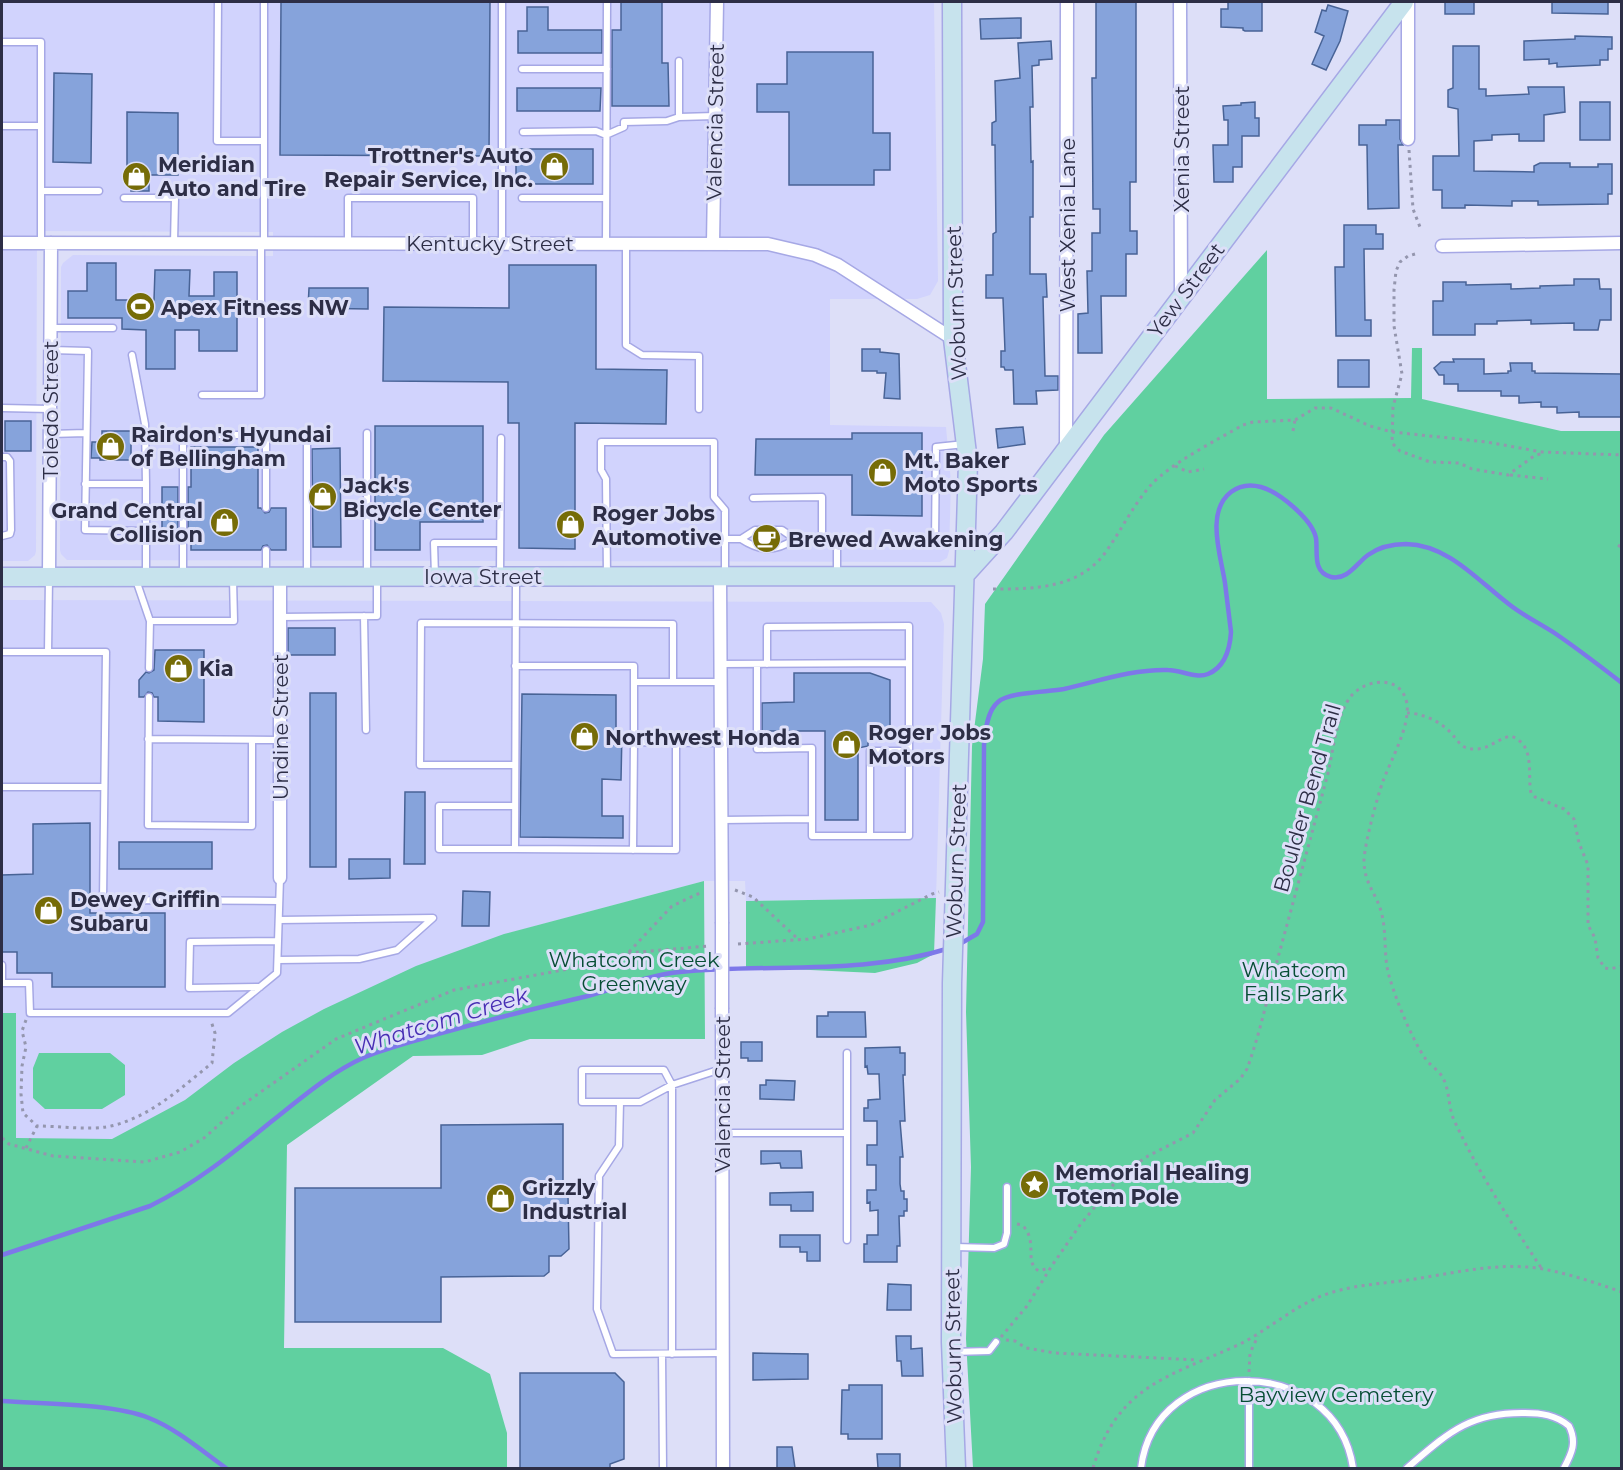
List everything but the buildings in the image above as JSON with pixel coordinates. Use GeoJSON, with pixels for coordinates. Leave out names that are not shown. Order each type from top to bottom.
{"type":"FeatureCollection","features":[{"type":"Feature","properties":{"kind":"street","name":"Valencia Street"},"geometry":{"type":"LineString","coordinates":[[712,243],[717,2]]}},
{"type":"Feature","properties":{"kind":"street","name":"Woburn Street"},"geometry":{"type":"LineString","coordinates":[[952,2],[953,339],[968,462],[947,897],[952,983],[951,1247],[956,1468]]}},
{"type":"Feature","properties":{"kind":"street","name":"West Xenia Lane"},"geometry":{"type":"LineString","coordinates":[[1066,449],[1067,2]]}},
{"type":"Feature","properties":{"kind":"street","name":"Xenia Street"},"geometry":{"type":"LineString","coordinates":[[1180,2],[1181,297]]}},
{"type":"Feature","properties":{"kind":"street","name":"Yew Street"},"geometry":{"type":"LineString","coordinates":[[964,576],[1004,532],[1406,2]]}},
{"type":"Feature","properties":{"kind":"street"},"geometry":{"type":"LineString","coordinates":[[1406,2],[1408,139]]}},
{"type":"Feature","properties":{"kind":"street","name":"Kentucky Street"},"geometry":{"type":"LineString","coordinates":[[2,243],[768,244],[815,255],[838,265],[953,339]]}},
{"type":"Feature","properties":{"kind":"street","name":"Toledo Street"},"geometry":{"type":"LineString","coordinates":[[46,243],[50,328],[49,577]]}},
{"type":"Feature","properties":{"kind":"street"},"geometry":{"type":"LineString","coordinates":[[1442,246],[1622,243]]}},
{"type":"Feature","properties":{"kind":"street","name":"Valencia Street"},"geometry":{"type":"LineString","coordinates":[[722,576],[723,1468]]}},
{"type":"Feature","properties":{"kind":"street","name":"Iowa Street"},"geometry":{"type":"LineString","coordinates":[[2,577],[964,576]]}},
{"type":"Feature","properties":{"kind":"street","name":"Undine Street"},"geometry":{"type":"LineString","coordinates":[[273,577],[280,617],[280,878]]}},
{"type":"Feature","properties":{"kind":"lane"},"geometry":{"type":"LineString","coordinates":[[218,2],[217,141],[264,141]]}},
{"type":"Feature","properties":{"kind":"lane"},"geometry":{"type":"LineString","coordinates":[[202,395],[261,395],[264,2]]}},
{"type":"Feature","properties":{"kind":"lane"},"geometry":{"type":"LineString","coordinates":[[502,2],[502,243]]}},
{"type":"Feature","properties":{"kind":"lane"},"geometry":{"type":"LineString","coordinates":[[606,243],[607,2]]}},
{"type":"Feature","properties":{"kind":"lane"},"geometry":{"type":"LineString","coordinates":[[2,42],[41,42],[41,191],[46,243]]}},
{"type":"Feature","properties":{"kind":"lane"},"geometry":{"type":"LineString","coordinates":[[679,61],[679,117]]}},
{"type":"Feature","properties":{"kind":"lane"},"geometry":{"type":"LineString","coordinates":[[522,69],[607,69]]}},
{"type":"Feature","properties":{"kind":"lane"},"geometry":{"type":"LineString","coordinates":[[523,132],[596,131],[606,135],[624,127],[624,122],[667,121],[679,117],[715,116]]}},
{"type":"Feature","properties":{"kind":"lane"},"geometry":{"type":"LineString","coordinates":[[2,126],[41,126]]}},
{"type":"Feature","properties":{"kind":"lane"},"geometry":{"type":"LineString","coordinates":[[41,191],[99,191]]}},
{"type":"Feature","properties":{"kind":"lane"},"geometry":{"type":"LineString","coordinates":[[124,198],[175,198],[174,243]]}},
{"type":"Feature","properties":{"kind":"lane"},"geometry":{"type":"LineString","coordinates":[[348,243],[348,198],[473,198],[473,243]]}},
{"type":"Feature","properties":{"kind":"lane"},"geometry":{"type":"LineString","coordinates":[[522,198],[606,198]]}},
{"type":"Feature","properties":{"kind":"lane"},"geometry":{"type":"LineString","coordinates":[[626,243],[626,345],[642,356],[699,356],[699,409]]}},
{"type":"Feature","properties":{"kind":"lane"},"geometry":{"type":"LineString","coordinates":[[50,328],[113,328]]}},
{"type":"Feature","properties":{"kind":"lane"},"geometry":{"type":"LineString","coordinates":[[50,350],[88,351],[89,421],[86,434],[85,530],[146,531]]}},
{"type":"Feature","properties":{"kind":"lane"},"geometry":{"type":"LineString","coordinates":[[132,356],[145,424],[146,531],[140,577],[150,621],[149,668]]}},
{"type":"Feature","properties":{"kind":"lane"},"geometry":{"type":"LineString","coordinates":[[2,408],[50,409]]}},
{"type":"Feature","properties":{"kind":"lane"},"geometry":{"type":"LineString","coordinates":[[307,431],[307,577]]}},
{"type":"Feature","properties":{"kind":"lane"},"geometry":{"type":"LineString","coordinates":[[280,617],[377,616],[372,577],[367,433]]}},
{"type":"Feature","properties":{"kind":"lane"},"geometry":{"type":"LineString","coordinates":[[50,434],[86,434]]}},
{"type":"Feature","properties":{"kind":"lane"},"geometry":{"type":"LineString","coordinates":[[183,577],[183,435],[266,435],[266,508]]}},
{"type":"Feature","properties":{"kind":"lane"},"geometry":{"type":"LineString","coordinates":[[501,438],[500,543],[516,624],[515,849]]}},
{"type":"Feature","properties":{"kind":"lane"},"geometry":{"type":"LineString","coordinates":[[607,576],[606,479],[601,470],[601,442],[714,442],[714,497],[724,510],[722,576]]}},
{"type":"Feature","properties":{"kind":"lane"},"geometry":{"type":"LineString","coordinates":[[923,540],[935,540],[936,447],[965,444]]}},
{"type":"Feature","properties":{"kind":"lane"},"geometry":{"type":"LineString","coordinates":[[2,457],[10,460],[11,530],[10,534],[2,536]]}},
{"type":"Feature","properties":{"kind":"lane"},"geometry":{"type":"LineString","coordinates":[[86,484],[146,484]]}},
{"type":"Feature","properties":{"kind":"lane"},"geometry":{"type":"LineString","coordinates":[[753,498],[822,497],[822,540]]}},
{"type":"Feature","properties":{"kind":"lane"},"geometry":{"type":"LineString","coordinates":[[724,539],[741,539],[755,530],[782,530],[795,539],[853,540]]}},
{"type":"Feature","properties":{"kind":"lane"},"geometry":{"type":"LineString","coordinates":[[741,539],[755,548],[781,548],[795,539]]}},
{"type":"Feature","properties":{"kind":"lane"},"geometry":{"type":"LineString","coordinates":[[837,540],[837,576]]}},
{"type":"Feature","properties":{"kind":"lane"},"geometry":{"type":"LineString","coordinates":[[435,576],[435,543],[500,543]]}},
{"type":"Feature","properties":{"kind":"lane"},"geometry":{"type":"LineString","coordinates":[[266,550],[273,577]]}},
{"type":"Feature","properties":{"kind":"lane"},"geometry":{"type":"LineString","coordinates":[[48,652],[49,577]]}},
{"type":"Feature","properties":{"kind":"lane"},"geometry":{"type":"LineString","coordinates":[[150,621],[234,621],[233,577]]}},
{"type":"Feature","properties":{"kind":"lane"},"geometry":{"type":"LineString","coordinates":[[364,616],[366,730]]}},
{"type":"Feature","properties":{"kind":"lane"},"geometry":{"type":"LineString","coordinates":[[515,765],[420,765],[421,623],[673,624],[673,682]]}},
{"type":"Feature","properties":{"kind":"lane"},"geometry":{"type":"LineString","coordinates":[[757,664],[758,749],[812,748],[812,836],[909,836],[909,626],[767,627],[767,664]]}},
{"type":"Feature","properties":{"kind":"lane"},"geometry":{"type":"LineString","coordinates":[[2,652],[106,652],[103,900],[279,901]]}},
{"type":"Feature","properties":{"kind":"lane"},"geometry":{"type":"LineString","coordinates":[[721,664],[909,663]]}},
{"type":"Feature","properties":{"kind":"lane"},"geometry":{"type":"LineString","coordinates":[[515,666],[634,666],[633,850]]}},
{"type":"Feature","properties":{"kind":"lane"},"geometry":{"type":"LineString","coordinates":[[634,682],[721,682]]}},
{"type":"Feature","properties":{"kind":"lane"},"geometry":{"type":"LineString","coordinates":[[149,697],[148,825],[252,826],[252,740]]}},
{"type":"Feature","properties":{"kind":"lane"},"geometry":{"type":"LineString","coordinates":[[148,739],[280,740]]}},
{"type":"Feature","properties":{"kind":"lane"},"geometry":{"type":"LineString","coordinates":[[634,742],[721,743]]}},
{"type":"Feature","properties":{"kind":"lane"},"geometry":{"type":"LineString","coordinates":[[515,806],[439,806],[439,849],[676,850],[676,742]]}},
{"type":"Feature","properties":{"kind":"lane"},"geometry":{"type":"LineString","coordinates":[[870,836],[870,751],[909,751]]}},
{"type":"Feature","properties":{"kind":"lane"},"geometry":{"type":"LineString","coordinates":[[2,787],[104,787]]}},
{"type":"Feature","properties":{"kind":"lane"},"geometry":{"type":"LineString","coordinates":[[721,820],[812,819]]}},
{"type":"Feature","properties":{"kind":"lane"},"geometry":{"type":"LineString","coordinates":[[2,965],[2,983],[29,983],[30,1013],[228,1013],[277,974],[280,878]]}},
{"type":"Feature","properties":{"kind":"lane"},"geometry":{"type":"LineString","coordinates":[[278,960],[358,958],[397,950],[433,918],[279,920]]}},
{"type":"Feature","properties":{"kind":"lane"},"geometry":{"type":"LineString","coordinates":[[260,987],[189,988],[190,942],[278,941]]}},
{"type":"Feature","properties":{"kind":"lane"},"geometry":{"type":"LineString","coordinates":[[847,1053],[847,1240]]}},
{"type":"Feature","properties":{"kind":"lane"},"geometry":{"type":"LineString","coordinates":[[672,1354],[672,1084],[664,1070],[582,1070],[582,1102],[640,1102],[672,1084],[722,1069]]}},
{"type":"Feature","properties":{"kind":"lane"},"geometry":{"type":"LineString","coordinates":[[620,1102],[618,1146],[599,1176],[597,1309],[612,1354],[723,1353]]}},
{"type":"Feature","properties":{"kind":"lane"},"geometry":{"type":"LineString","coordinates":[[722,1133],[847,1133]]}},
{"type":"Feature","properties":{"kind":"lane"},"geometry":{"type":"LineString","coordinates":[[951,1247],[998,1247],[1006,1241],[1007,1187]]}},
{"type":"Feature","properties":{"kind":"lane"},"geometry":{"type":"LineString","coordinates":[[952,1352],[988,1351],[996,1342]]}},
{"type":"Feature","properties":{"kind":"lane"},"geometry":{"type":"LineString","coordinates":[[662,1354],[663,1468]]}},
{"type":"Feature","properties":{"kind":"lane"},"geometry":{"type":"LineString","coordinates":[[1142,1468],[1148,1442],[1158,1424],[1178,1401],[1204,1388],[1249,1381],[1263,1381],[1287,1387],[1310,1400],[1332,1420],[1340,1431],[1346,1442],[1353,1468]]}},
{"type":"Feature","properties":{"kind":"lane"},"geometry":{"type":"LineString","coordinates":[[1249,1381],[1249,1468]]}},
{"type":"Feature","properties":{"kind":"lane"},"geometry":{"type":"LineString","coordinates":[[1408,1468],[1460,1427],[1493,1415],[1522,1413],[1553,1416],[1569,1425],[1574,1441],[1573,1449],[1564,1468]]}},
{"type":"Feature","properties":{"kind":"path"},"geometry":{"type":"LineString","coordinates":[[1408,139],[1413,209],[1420,227]]}},
{"type":"Feature","properties":{"kind":"path"},"geometry":{"type":"LineString","coordinates":[[1415,254],[1400,262],[1396,271],[1394,326],[1402,374],[1393,407],[1392,443],[1400,451],[1430,462],[1460,463],[1473,469],[1548,479]]}},
{"type":"Feature","properties":{"kind":"path"},"geometry":{"type":"LineString","coordinates":[[993,589],[1048,587],[1084,574],[1104,554],[1152,484],[1175,466],[1243,425],[1253,422],[1296,420],[1315,408],[1331,408],[1370,426],[1392,432],[1487,442],[1547,452],[1622,455]]}},
{"type":"Feature","properties":{"kind":"path"},"geometry":{"type":"LineString","coordinates":[[1293,431],[1296,420]]}},
{"type":"Feature","properties":{"kind":"path"},"geometry":{"type":"LineString","coordinates":[[1508,475],[1534,456],[1547,452]]}},
{"type":"Feature","properties":{"kind":"path"},"geometry":{"type":"LineString","coordinates":[[1175,466],[1188,472],[1204,469]]}},
{"type":"Feature","properties":{"kind":"path","name":"Boulder Bend Trail"},"geometry":{"type":"LineString","coordinates":[[996,1342],[1028,1306],[1050,1267],[1113,1185],[1133,1166],[1148,1156],[1193,1133],[1215,1100],[1247,1069],[1331,762],[1343,710],[1356,691],[1366,684],[1377,682],[1389,683],[1404,693],[1407,713]]}},
{"type":"Feature","properties":{"kind":"path"},"geometry":{"type":"LineString","coordinates":[[1542,1269],[1473,1158],[1452,1116],[1448,1090],[1443,1077],[1423,1055],[1386,967],[1382,913],[1368,885],[1364,871],[1364,855],[1382,784],[1407,713],[1422,715],[1446,728],[1462,746],[1473,749],[1484,748],[1499,739],[1511,736],[1522,743],[1531,765],[1531,793],[1535,797],[1564,809],[1574,819],[1579,843],[1588,865],[1588,925],[1595,938],[1598,958],[1605,968],[1622,966]]}},
{"type":"Feature","properties":{"kind":"path"},"geometry":{"type":"LineString","coordinates":[[734,889],[753,897],[799,940]]}},
{"type":"Feature","properties":{"kind":"path"},"geometry":{"type":"LineString","coordinates":[[628,953],[672,906],[702,892]]}},
{"type":"Feature","properties":{"kind":"path"},"geometry":{"type":"LineString","coordinates":[[738,944],[799,940],[871,925],[932,894],[947,897]]}},
{"type":"Feature","properties":{"kind":"path"},"geometry":{"type":"LineString","coordinates":[[2,1138],[9,1144],[53,1156],[145,1162],[180,1152],[204,1138],[238,1108],[336,1039],[454,990],[563,970],[628,953],[708,946]]}},
{"type":"Feature","properties":{"kind":"path"},"geometry":{"type":"LineString","coordinates":[[30,1013],[22,1031],[26,1047],[22,1066],[23,1113],[37,1126],[105,1127],[127,1121],[176,1093],[212,1063],[214,1033],[208,1013]]}},
{"type":"Feature","properties":{"kind":"path"},"geometry":{"type":"LineString","coordinates":[[26,1148],[37,1126]]}},
{"type":"Feature","properties":{"kind":"path"},"geometry":{"type":"LineString","coordinates":[[1007,1224],[1022,1225],[1027,1230],[1031,1237],[1031,1262],[1034,1269],[1039,1271],[1050,1267]]}},
{"type":"Feature","properties":{"kind":"path"},"geometry":{"type":"LineString","coordinates":[[1093,1468],[1108,1431],[1133,1399],[1157,1381],[1259,1335],[1321,1296],[1351,1287],[1474,1269],[1507,1267],[1542,1269],[1582,1278],[1622,1292]]}},
{"type":"Feature","properties":{"kind":"path"},"geometry":{"type":"LineString","coordinates":[[1249,1381],[1250,1353],[1259,1335]]}},
{"type":"Feature","properties":{"kind":"path"},"geometry":{"type":"LineString","coordinates":[[996,1342],[1008,1339],[1026,1348],[1055,1353],[1202,1361]]}},
{"type":"Feature","properties":{"kind":"shaded area"},"geometry":{"type":"Polygon","coordinates":[[[2,2],[934,2],[938,281],[930,295],[917,299],[830,299],[830,425],[946,427],[951,482],[947,558],[940,562],[67,560],[60,550],[61,267],[63,263],[73,255],[273,256],[273,232],[37,231],[36,551],[28,561],[2,561],[2,2]]]}},
{"type":"Feature","properties":{"kind":"shaded area"},"geometry":{"type":"Polygon","coordinates":[[[2,600],[931,602],[941,613],[944,624],[936,898],[746,901],[745,881],[704,881],[505,934],[182,1139],[16,1139],[16,1013],[2,1013],[2,600]]]}},
{"type":"Feature","properties":{"kind":"green space","name":"Whatcom Falls Park"},"geometry":{"type":"Polygon","coordinates":[[[1267,250],[1267,399],[1411,398],[1412,348],[1422,348],[1422,399],[1561,431],[1621,431],[1621,1468],[973,1468],[966,1339],[971,1167],[966,1012],[972,746],[983,659],[985,604],[1104,435],[1267,250]]]}},
{"type":"Feature","properties":{"kind":"green space"},"geometry":{"type":"Polygon","coordinates":[[[704,881],[705,1039],[530,1039],[482,1055],[413,1056],[287,1145],[284,1348],[443,1348],[490,1374],[507,1433],[507,1468],[2,1468],[2,1013],[16,1013],[16,1138],[112,1139],[185,1100],[234,1063],[282,1032],[324,1009],[416,966],[504,934],[704,881]]]}},
{"type":"Feature","properties":{"kind":"green space","name":"Whatcom Creek Greenway"},"geometry":{"type":"Polygon","coordinates":[[[936,898],[934,954],[917,963],[875,973],[746,967],[746,901],[936,898]]]}},
{"type":"Feature","properties":{"kind":"green space"},"geometry":{"type":"Polygon","coordinates":[[[39,1053],[110,1053],[125,1065],[125,1095],[102,1109],[45,1109],[33,1098],[33,1068],[39,1053]]]}},
{"type":"Feature","properties":{"kind":"waterway","name":"Whatcom Creek"},"geometry":{"type":"LineString","coordinates":[[958,945],[977,934],[983,922],[984,745],[987,722],[994,706],[1003,699],[1019,694],[1064,689],[1141,671],[1168,670],[1203,675],[1219,667],[1228,650],[1231,632],[1218,548],[1217,522],[1223,501],[1238,488],[1261,487],[1277,494],[1294,507],[1313,531],[1316,538],[1318,566],[1325,574],[1337,578],[1347,574],[1372,552],[1391,545],[1422,546],[1436,551],[1462,566],[1515,609],[1550,630],[1622,683]]}},
{"type":"Feature","properties":{"kind":"waterway","name":"Whatcom Creek"},"geometry":{"type":"LineString","coordinates":[[2,1255],[150,1206],[167,1197],[243,1145],[328,1078],[352,1063],[382,1051],[453,1030],[668,974],[714,970],[849,966],[917,957],[950,948]]}},
{"type":"Feature","properties":{"kind":"waterway"},"geometry":{"type":"LineString","coordinates":[[2,1401],[97,1407],[134,1413],[169,1428],[226,1468]]}},
{"type":"Feature","properties":{"kind":"place","name":"Trottner's Auto Repair Service, Inc."},"geometry":{"type":"Point","coordinates":[554,167]}},
{"type":"Feature","properties":{"kind":"place","name":"Meridian Auto and Tire"},"geometry":{"type":"Point","coordinates":[137,176]}},
{"type":"Feature","properties":{"kind":"place","name":"Apex Fitness NW"},"geometry":{"type":"Point","coordinates":[140,307]}},
{"type":"Feature","properties":{"kind":"place","name":"Rairdon's Hyundai of Bellingham"},"geometry":{"type":"Point","coordinates":[110,446]}},
{"type":"Feature","properties":{"kind":"place","name":"Mt. Baker Moto Sports"},"geometry":{"type":"Point","coordinates":[883,472]}},
{"type":"Feature","properties":{"kind":"place","name":"Jack's Bicycle Center"},"geometry":{"type":"Point","coordinates":[322,497]}},
{"type":"Feature","properties":{"kind":"place","name":"Grand Central Collision"},"geometry":{"type":"Point","coordinates":[224,522]}},
{"type":"Feature","properties":{"kind":"place","name":"Roger Jobs Automotive"},"geometry":{"type":"Point","coordinates":[571,525]}},
{"type":"Feature","properties":{"kind":"place","name":"Brewed Awakening"},"geometry":{"type":"Point","coordinates":[767,539]}},
{"type":"Feature","properties":{"kind":"place","name":"Kia"},"geometry":{"type":"Point","coordinates":[178,668]}},
{"type":"Feature","properties":{"kind":"place","name":"Northwest Honda"},"geometry":{"type":"Point","coordinates":[584,737]}},
{"type":"Feature","properties":{"kind":"place","name":"Roger Jobs Motors"},"geometry":{"type":"Point","coordinates":[847,744]}},
{"type":"Feature","properties":{"kind":"place","name":"Dewey Griffin Subaru"},"geometry":{"type":"Point","coordinates":[49,911]}},
{"type":"Feature","properties":{"kind":"place","name":"Memorial Healing Totem Pole"},"geometry":{"type":"Point","coordinates":[1034,1184]}},
{"type":"Feature","properties":{"kind":"place","name":"Grizzly Industrial"},"geometry":{"type":"Point","coordinates":[501,1199]}},
{"type":"Feature","properties":{"kind":"park label","name":"Bayview Cemetery"},"geometry":{"type":"Point","coordinates":[1336,1394]}}]}
